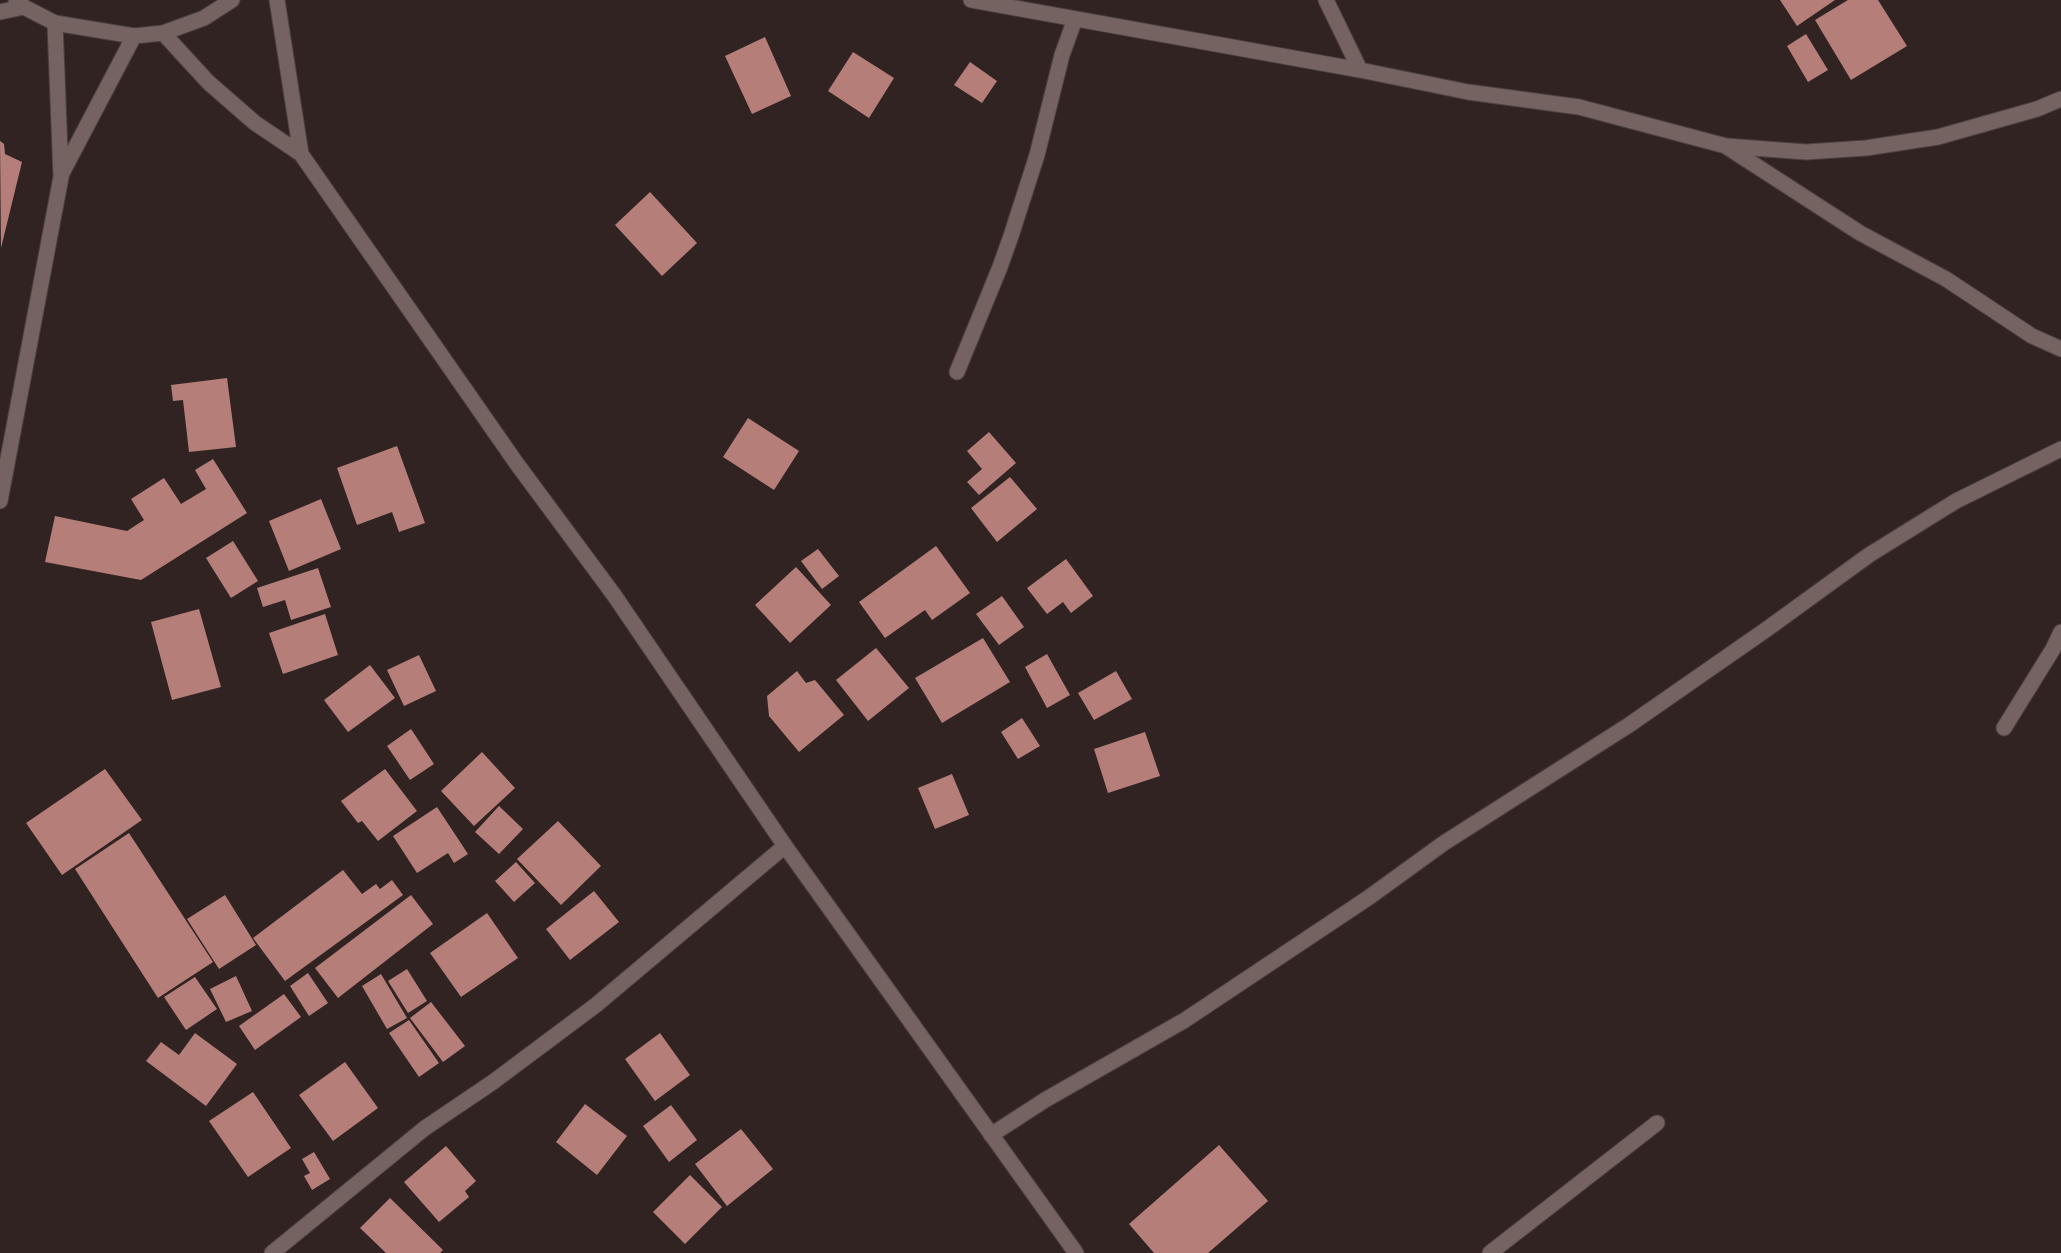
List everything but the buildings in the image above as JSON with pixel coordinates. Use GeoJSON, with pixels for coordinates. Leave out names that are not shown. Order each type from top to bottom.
{"type":"FeatureCollection","features":[{"type":"Feature","properties":{"kind":"street"},"geometry":{"type":"LineString","coordinates":[[0,12],[20,3],[55,23],[134,36],[163,32],[204,18],[232,0]]}},
{"type":"Feature","properties":{"kind":"street"},"geometry":{"type":"LineString","coordinates":[[277,0],[301,154]]}},
{"type":"Feature","properties":{"kind":"street"},"geometry":{"type":"LineString","coordinates":[[971,0],[1360,70],[1468,92],[1579,107],[1726,146],[1806,152],[1866,148],[1938,137],[2036,109],[2061,99]]}},
{"type":"Feature","properties":{"kind":"street"},"geometry":{"type":"LineString","coordinates":[[1326,0],[1360,70]]}},
{"type":"Feature","properties":{"kind":"street"},"geometry":{"type":"LineString","coordinates":[[957,372],[1008,244],[1037,155],[1062,55],[1075,19]]}},
{"type":"Feature","properties":{"kind":"street"},"geometry":{"type":"LineString","coordinates":[[0,501],[60,177],[55,23]]}},
{"type":"Feature","properties":{"kind":"street"},"geometry":{"type":"LineString","coordinates":[[163,32],[208,82],[255,123],[301,154],[517,464],[614,595],[785,846],[1076,1253]]}},
{"type":"Feature","properties":{"kind":"street"},"geometry":{"type":"LineString","coordinates":[[60,177],[134,36]]}},
{"type":"Feature","properties":{"kind":"street"},"geometry":{"type":"LineString","coordinates":[[1726,146],[1860,234],[1946,279],[2032,336],[2061,349]]}},
{"type":"Feature","properties":{"kind":"street"},"geometry":{"type":"LineString","coordinates":[[992,1135],[1045,1100],[1185,1020],[1368,898],[1444,844],[1629,725],[1868,555],[1956,501],[2061,449]]}},
{"type":"Feature","properties":{"kind":"street"},"geometry":{"type":"LineString","coordinates":[[2004,728],[2053,649],[2061,632]]}},
{"type":"Feature","properties":{"kind":"street"},"geometry":{"type":"LineString","coordinates":[[272,1253],[425,1128],[493,1082],[596,1005],[785,846]]}},
{"type":"Feature","properties":{"kind":"street"},"geometry":{"type":"LineString","coordinates":[[1490,1253],[1657,1123]]}}]}
